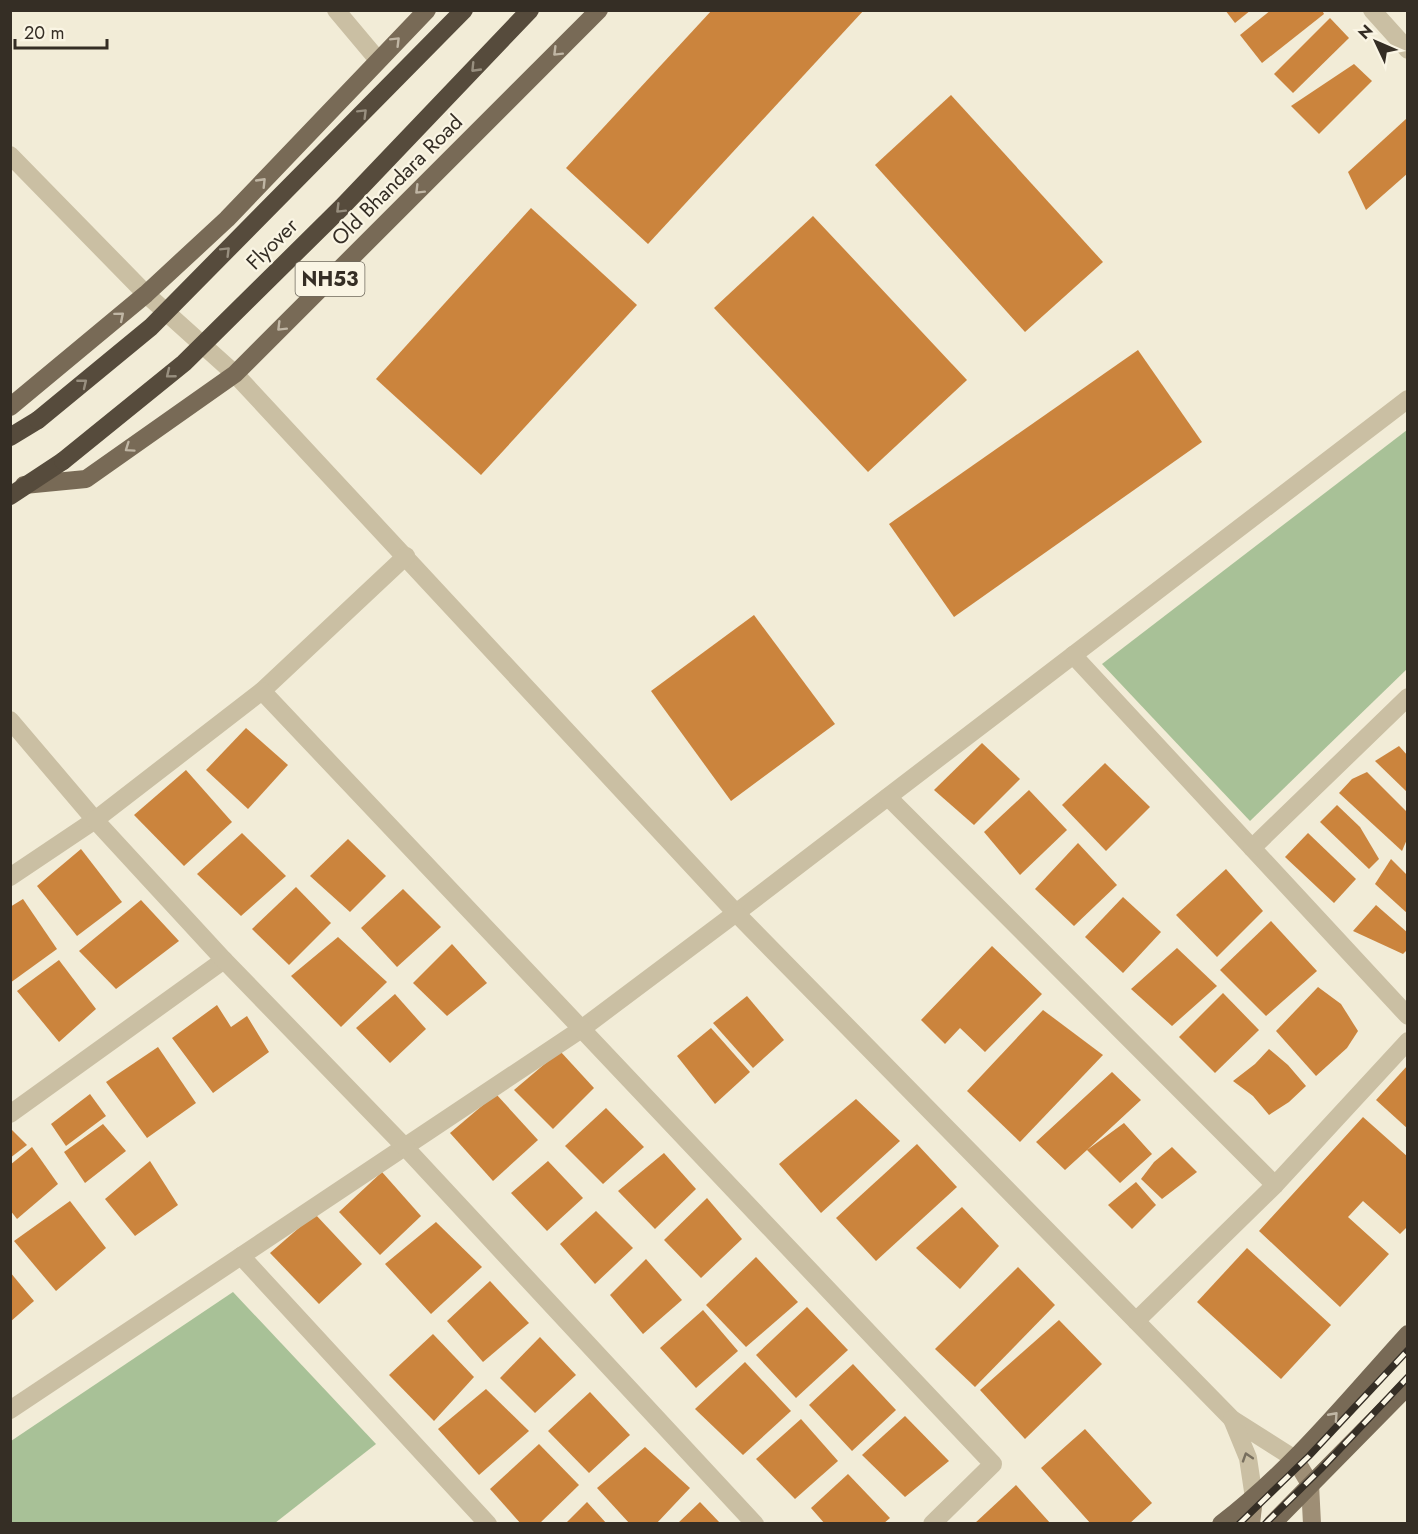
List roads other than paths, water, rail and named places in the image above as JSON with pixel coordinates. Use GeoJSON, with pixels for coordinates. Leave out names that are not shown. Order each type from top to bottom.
{"type":"FeatureCollection","features":[{"type":"Feature","properties":{"kind":"highway","name":"Flyover"},"geometry":{"type":"LineString","coordinates":[[10,437],[38,420],[152,327],[464,10]]}},
{"type":"Feature","properties":{"kind":"highway","name":"Flyover"},"geometry":{"type":"LineString","coordinates":[[17,490],[63,461],[184,363],[342,207],[530,10]]}},
{"type":"Feature","properties":{"kind":"main road"},"geometry":{"type":"LineString","coordinates":[[10,407],[146,294],[226,219],[427,10]]}},
{"type":"Feature","properties":{"kind":"main road","name":"Old Bhandara Road"},"geometry":{"type":"LineString","coordinates":[[17,490],[86,479],[235,374],[599,10]]}},
{"type":"Feature","properties":{"kind":"main road"},"geometry":{"type":"LineString","coordinates":[[1221,1524],[1254,1498],[1294,1460],[1407,1334]]}},
{"type":"Feature","properties":{"kind":"main road"},"geometry":{"type":"LineString","coordinates":[[1272,1524],[1407,1386]]}},
{"type":"Feature","properties":{"kind":"main road"},"geometry":{"type":"LineString","coordinates":[[1294,1460],[1310,1484],[1312,1524]]}},
{"type":"Feature","properties":{"kind":"main road"},"geometry":{"type":"LineString","coordinates":[[1251,1524],[1254,1498]]}},
{"type":"Feature","properties":{"kind":"street"},"geometry":{"type":"LineString","coordinates":[[336,10],[378,60]]}},
{"type":"Feature","properties":{"kind":"street"},"geometry":{"type":"LineString","coordinates":[[1371,10],[1407,50]]}},
{"type":"Feature","properties":{"kind":"street"},"geometry":{"type":"LineString","coordinates":[[10,155],[146,294],[235,374],[736,914],[1232,1419],[1294,1460]]}},
{"type":"Feature","properties":{"kind":"street"},"geometry":{"type":"LineString","coordinates":[[10,1410],[580,1030],[736,914],[1407,400]]}},
{"type":"Feature","properties":{"kind":"street"},"geometry":{"type":"LineString","coordinates":[[10,877],[95,820],[262,691],[406,556]]}},
{"type":"Feature","properties":{"kind":"street"},"geometry":{"type":"LineString","coordinates":[[1073,655],[1407,1016]]}},
{"type":"Feature","properties":{"kind":"street"},"geometry":{"type":"LineString","coordinates":[[262,691],[580,1030],[993,1464],[932,1524]]}},
{"type":"Feature","properties":{"kind":"street"},"geometry":{"type":"LineString","coordinates":[[1252,848],[1407,697]]}},
{"type":"Feature","properties":{"kind":"street"},"geometry":{"type":"LineString","coordinates":[[10,720],[95,820],[224,960],[405,1147],[755,1524]]}},
{"type":"Feature","properties":{"kind":"street"},"geometry":{"type":"LineString","coordinates":[[888,797],[1275,1185]]}},
{"type":"Feature","properties":{"kind":"street"},"geometry":{"type":"LineString","coordinates":[[10,1114],[224,960]]}},
{"type":"Feature","properties":{"kind":"street"},"geometry":{"type":"LineString","coordinates":[[1137,1321],[1275,1185],[1407,1041]]}},
{"type":"Feature","properties":{"kind":"street"},"geometry":{"type":"LineString","coordinates":[[241,1256],[488,1524]]}},
{"type":"Feature","properties":{"kind":"street"},"geometry":{"type":"LineString","coordinates":[[1232,1419],[1248,1458],[1254,1498]]}},
{"type":"Feature","properties":{"kind":"railway"},"geometry":{"type":"LineString","coordinates":[[1239,1524],[1309,1456],[1408,1350]]}},
{"type":"Feature","properties":{"kind":"railway"},"geometry":{"type":"LineString","coordinates":[[1265,1524],[1408,1377]]}}]}
